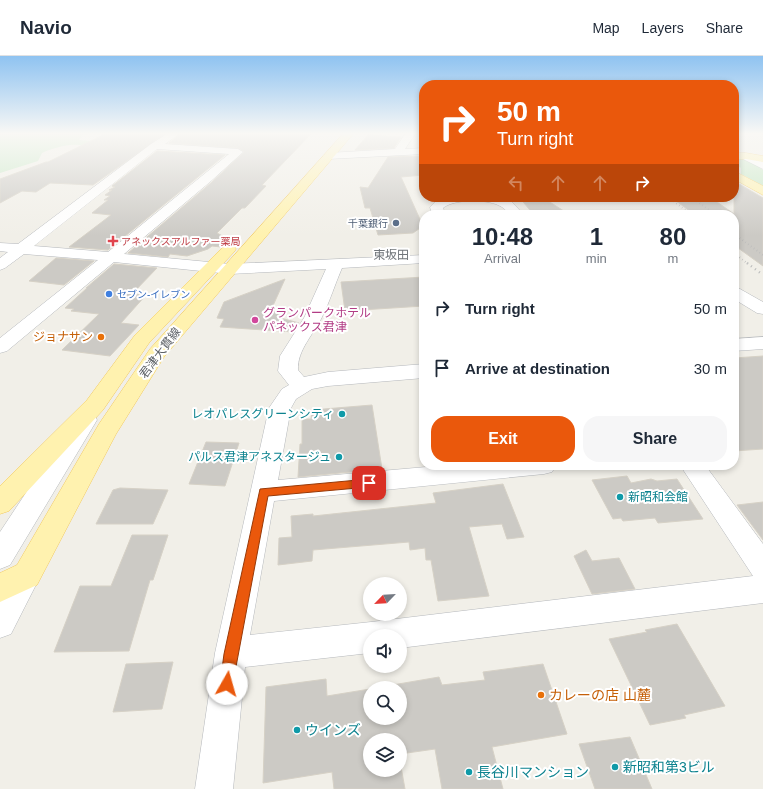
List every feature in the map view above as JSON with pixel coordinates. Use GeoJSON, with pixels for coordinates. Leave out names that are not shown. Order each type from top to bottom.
{"type":"FeatureCollection","features":[{"type":"Feature","properties":{"kind":"main road"},"geometry":{"type":"LineString","coordinates":[[294,177],[303,168]]}},
{"type":"Feature","properties":{"kind":"main road","name":"君津大貫線"},"geometry":{"type":"LineString","coordinates":[[27,575],[107,430],[157,353],[227,265],[317,168]]}},
{"type":"Feature","properties":{"kind":"main road"},"geometry":{"type":"LineString","coordinates":[[739,177],[762,189]]}},
{"type":"Feature","properties":{"kind":"main road","name":"君津大貫線"},"geometry":{"type":"LineString","coordinates":[[0,503],[95,405],[142,339],[227,265],[239,237]]}},
{"type":"Feature","properties":{"kind":"main road"},"geometry":{"type":"LineString","coordinates":[[0,588],[27,575]]}},
{"type":"Feature","properties":{"kind":"street"},"geometry":{"type":"LineString","coordinates":[[0,265],[126,168]]}},
{"type":"Feature","properties":{"kind":"street"},"geometry":{"type":"LineString","coordinates":[[0,347],[219,168]]}},
{"type":"Feature","properties":{"kind":"street"},"geometry":{"type":"LineString","coordinates":[[437,210],[436,207],[439,203],[443,202]]}},
{"type":"Feature","properties":{"kind":"street"},"geometry":{"type":"LineString","coordinates":[[501,202],[505,203],[512,210]]}},
{"type":"Feature","properties":{"kind":"street"},"geometry":{"type":"LineString","coordinates":[[0,247],[227,265],[336,264],[419,259]]}},
{"type":"Feature","properties":{"kind":"street"},"geometry":{"type":"LineString","coordinates":[[227,265],[419,247]]}},
{"type":"Feature","properties":{"kind":"street"},"geometry":{"type":"LineString","coordinates":[[301,386],[288,372],[290,356],[313,318],[336,264]]}},
{"type":"Feature","properties":{"kind":"street"},"geometry":{"type":"LineString","coordinates":[[739,295],[763,309]]}},
{"type":"Feature","properties":{"kind":"street"},"geometry":{"type":"LineString","coordinates":[[739,345],[763,343]]}},
{"type":"Feature","properties":{"kind":"street"},"geometry":{"type":"LineString","coordinates":[[214,789],[231,654],[280,408],[289,394],[306,384],[328,379],[419,371]]}},
{"type":"Feature","properties":{"kind":"street"},"geometry":{"type":"LineString","coordinates":[[0,556],[95,405]]}},
{"type":"Feature","properties":{"kind":"street"},"geometry":{"type":"LineString","coordinates":[[263,492],[495,470]]}},
{"type":"Feature","properties":{"kind":"street"},"geometry":{"type":"LineString","coordinates":[[695,470],[763,567]]}},
{"type":"Feature","properties":{"kind":"street"},"geometry":{"type":"LineString","coordinates":[[0,623],[27,575]]}},
{"type":"Feature","properties":{"kind":"street"},"geometry":{"type":"LineString","coordinates":[[407,632],[763,589]]}},
{"type":"Feature","properties":{"kind":"street"},"geometry":{"type":"LineString","coordinates":[[231,654],[363,638]]}},
{"type":"Feature","properties":{"kind":"green space"},"geometry":{"type":"Polygon","coordinates":[[[0,168],[15,168],[0,173],[0,168]]]}},
{"type":"Feature","properties":{"kind":"green space"},"geometry":{"type":"Polygon","coordinates":[[[741,168],[760,168],[763,170],[763,186],[741,174],[741,168]]]}},
{"type":"Feature","properties":{"kind":"building"},"geometry":{"type":"Polygon","coordinates":[[[29,168],[117,168],[93,185],[50,183],[36,192],[22,191],[0,203],[0,179],[29,168]]]}},
{"type":"Feature","properties":{"kind":"building"},"geometry":{"type":"Polygon","coordinates":[[[135,168],[209,168],[108,250],[69,247],[111,215],[92,213],[108,200],[104,200],[110,196],[105,195],[112,190],[109,190],[115,187],[112,186],[135,168]]]}},
{"type":"Feature","properties":{"kind":"building"},"geometry":{"type":"Polygon","coordinates":[[[227,168],[278,168],[262,185],[266,186],[245,208],[242,208],[217,233],[241,246],[238,248],[229,244],[221,247],[212,246],[208,249],[187,256],[170,254],[168,257],[128,253],[227,168]]]}},
{"type":"Feature","properties":{"kind":"building"},"geometry":{"type":"Polygon","coordinates":[[[381,168],[419,168],[419,175],[401,177],[419,217],[419,229],[413,233],[378,235],[370,208],[365,208],[360,187],[368,188],[381,168]]]}},
{"type":"Feature","properties":{"kind":"building"},"geometry":{"type":"Polygon","coordinates":[[[739,184],[763,198],[763,266],[739,249],[739,210],[734,210],[734,202],[739,202],[739,184]]]}},
{"type":"Feature","properties":{"kind":"building"},"geometry":{"type":"Polygon","coordinates":[[[523,202],[550,202],[562,210],[530,210],[523,202]]]}},
{"type":"Feature","properties":{"kind":"building"},"geometry":{"type":"Polygon","coordinates":[[[678,202],[717,202],[728,210],[688,210],[678,202]]]}},
{"type":"Feature","properties":{"kind":"building"},"geometry":{"type":"Polygon","coordinates":[[[56,258],[94,261],[64,285],[29,281],[56,258]]]}},
{"type":"Feature","properties":{"kind":"building"},"geometry":{"type":"Polygon","coordinates":[[[114,264],[157,268],[132,294],[146,295],[121,323],[139,325],[110,356],[62,350],[99,314],[71,311],[74,309],[65,308],[114,264]]]}},
{"type":"Feature","properties":{"kind":"building"},"geometry":{"type":"Polygon","coordinates":[[[419,277],[419,306],[345,311],[341,282],[419,277]]]}},
{"type":"Feature","properties":{"kind":"building"},"geometry":{"type":"Polygon","coordinates":[[[285,279],[271,310],[281,311],[277,317],[299,323],[294,332],[220,327],[224,319],[217,318],[224,302],[285,279]]]}},
{"type":"Feature","properties":{"kind":"building"},"geometry":{"type":"Polygon","coordinates":[[[763,356],[763,449],[739,451],[739,358],[763,356]]]}},
{"type":"Feature","properties":{"kind":"building"},"geometry":{"type":"Polygon","coordinates":[[[372,405],[382,469],[298,477],[300,444],[302,444],[302,419],[311,419],[312,410],[372,405]]]}},
{"type":"Feature","properties":{"kind":"building"},"geometry":{"type":"Polygon","coordinates":[[[206,442],[239,443],[225,486],[189,484],[206,442]]]}},
{"type":"Feature","properties":{"kind":"building"},"geometry":{"type":"Polygon","coordinates":[[[627,476],[631,483],[651,479],[657,481],[677,479],[703,519],[658,523],[655,518],[623,521],[621,518],[613,519],[592,480],[627,476]]]}},
{"type":"Feature","properties":{"kind":"building"},"geometry":{"type":"Polygon","coordinates":[[[503,484],[524,537],[507,539],[502,524],[469,527],[489,596],[438,601],[431,560],[426,560],[425,548],[410,550],[409,542],[313,550],[312,561],[278,565],[279,538],[292,537],[291,516],[313,514],[313,516],[436,503],[433,493],[503,484]]]}},
{"type":"Feature","properties":{"kind":"building"},"geometry":{"type":"Polygon","coordinates":[[[120,488],[168,490],[153,524],[96,524],[113,490],[120,488]]]}},
{"type":"Feature","properties":{"kind":"building"},"geometry":{"type":"Polygon","coordinates":[[[763,502],[763,540],[737,505],[763,502]]]}},
{"type":"Feature","properties":{"kind":"building"},"geometry":{"type":"Polygon","coordinates":[[[132,535],[168,535],[153,580],[150,580],[129,651],[54,652],[80,586],[111,586],[132,535]]]}},
{"type":"Feature","properties":{"kind":"building"},"geometry":{"type":"Polygon","coordinates":[[[586,550],[592,561],[619,558],[635,589],[592,594],[574,556],[586,550]]]}},
{"type":"Feature","properties":{"kind":"building"},"geometry":{"type":"Polygon","coordinates":[[[677,624],[725,706],[684,715],[686,718],[650,725],[609,639],[647,632],[645,630],[677,624]]]}},
{"type":"Feature","properties":{"kind":"building"},"geometry":{"type":"Polygon","coordinates":[[[173,662],[162,709],[113,712],[126,664],[173,662]]]}},
{"type":"Feature","properties":{"kind":"building"},"geometry":{"type":"Polygon","coordinates":[[[543,664],[567,734],[492,747],[503,789],[442,789],[435,749],[407,753],[407,733],[363,733],[363,777],[403,777],[405,789],[334,789],[332,772],[263,783],[266,687],[326,679],[327,696],[363,690],[363,725],[407,725],[407,682],[439,677],[442,685],[485,680],[483,672],[543,664]]]}},
{"type":"Feature","properties":{"kind":"building","name":"新昭和第3ビル"},"geometry":{"type":"Polygon","coordinates":[[[630,737],[652,789],[595,789],[579,744],[630,737]]]}},
{"type":"Feature","properties":{"kind":"railway"},"geometry":{"type":"LineString","coordinates":[[675,202],[685,210]]}},
{"type":"Feature","properties":{"kind":"railway"},"geometry":{"type":"LineString","coordinates":[[698,202],[709,210]]}},
{"type":"Feature","properties":{"kind":"railway"},"geometry":{"type":"LineString","coordinates":[[739,238],[763,255]]}},
{"type":"Feature","properties":{"kind":"railway"},"geometry":{"type":"LineString","coordinates":[[739,257],[748,264]]}},
{"type":"Feature","properties":{"kind":"railway"},"geometry":{"type":"LineString","coordinates":[[747,263],[763,275]]}},
{"type":"Feature","properties":{"kind":"place","name":"千葉銀行"},"geometry":{"type":"Point","coordinates":[396,223]}},
{"type":"Feature","properties":{"kind":"place","name":"アネックスアルファー薬局"},"geometry":{"type":"Point","coordinates":[113,241]}},
{"type":"Feature","properties":{"kind":"place","name":"セブン-イレブン"},"geometry":{"type":"Point","coordinates":[109,294]}},
{"type":"Feature","properties":{"kind":"place","name":"グランパークホテル パネックス君津"},"geometry":{"type":"Point","coordinates":[255,320]}},
{"type":"Feature","properties":{"kind":"place","name":"ジョナサン"},"geometry":{"type":"Point","coordinates":[101,337]}},
{"type":"Feature","properties":{"kind":"place","name":"レオパレスグリーンシティ"},"geometry":{"type":"Point","coordinates":[342,414]}},
{"type":"Feature","properties":{"kind":"place","name":"パルス君津アネスタージュ"},"geometry":{"type":"Point","coordinates":[339,457]}},
{"type":"Feature","properties":{"kind":"place","name":"新昭和会館"},"geometry":{"type":"Point","coordinates":[620,497]}},
{"type":"Feature","properties":{"kind":"place","name":"カレーの店 山麓"},"geometry":{"type":"Point","coordinates":[541,695]}},
{"type":"Feature","properties":{"kind":"place","name":"ウインズ"},"geometry":{"type":"Point","coordinates":[297,730]}},
{"type":"Feature","properties":{"kind":"place","name":"新昭和第3ビル"},"geometry":{"type":"Point","coordinates":[615,767]}},
{"type":"Feature","properties":{"kind":"place","name":"長谷川マンション"},"geometry":{"type":"Point","coordinates":[469,772]}},
{"type":"Feature","properties":{"kind":"district","name":"東坂田"},"geometry":{"type":"Point","coordinates":[391,255]}},
{"type":"Feature","properties":{"kind":"route"},"geometry":{"type":"LineString","coordinates":[[227,684],[231,654],[263,492],[369,483]]}}]}
